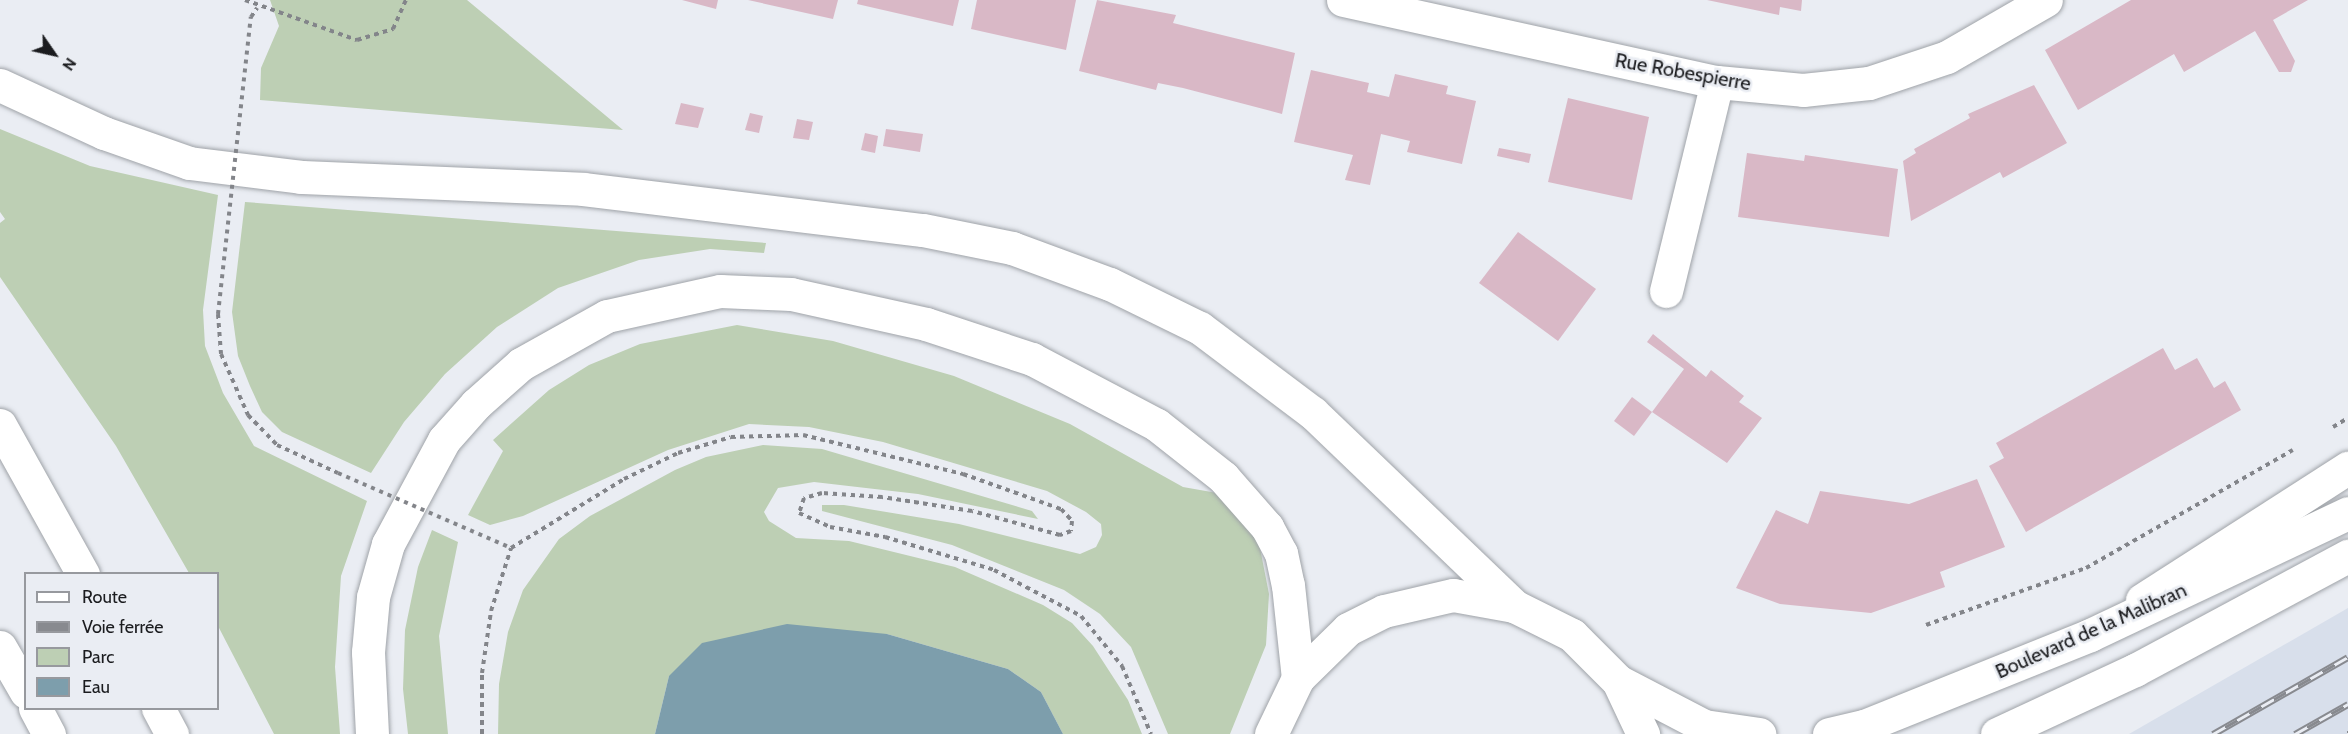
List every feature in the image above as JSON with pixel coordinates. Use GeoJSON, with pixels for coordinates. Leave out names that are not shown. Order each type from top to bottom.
{"type":"FeatureCollection","features":[{"type":"Feature","properties":{"kind":"main road","name":"Rue Robespierre"},"geometry":{"type":"LineString","coordinates":[[1343,0],[1717,82],[1803,90],[1869,84],[1947,57],[2046,0]]}},
{"type":"Feature","properties":{"kind":"main road"},"geometry":{"type":"LineString","coordinates":[[1666,291],[1717,82]]}},
{"type":"Feature","properties":{"kind":"main road"},"geometry":{"type":"LineString","coordinates":[[0,85],[104,133],[189,163],[300,177],[583,189],[923,230],[1012,248],[1110,284],[1200,328],[1313,413],[1514,606]]}},
{"type":"Feature","properties":{"kind":"main road"},"geometry":{"type":"LineString","coordinates":[[372,734],[368,652],[373,597],[388,544],[444,440],[476,404],[521,364],[588,326],[661,301],[720,291],[791,294],[926,324],[1032,359],[1157,425],[1223,477],[1267,527],[1281,553],[1288,585],[1298,678]]}},
{"type":"Feature","properties":{"kind":"main road"},"geometry":{"type":"LineString","coordinates":[[0,425],[82,572]]}},
{"type":"Feature","properties":{"kind":"main road"},"geometry":{"type":"LineString","coordinates":[[2090,635],[2348,468]]}},
{"type":"Feature","properties":{"kind":"main road","name":"Boulevard de la Malibran"},"geometry":{"type":"LineString","coordinates":[[1828,734],[1864,726],[2090,635],[2348,513]]}},
{"type":"Feature","properties":{"kind":"main road"},"geometry":{"type":"LineString","coordinates":[[1997,734],[2135,670],[2348,556]]}},
{"type":"Feature","properties":{"kind":"main road"},"geometry":{"type":"LineString","coordinates":[[1271,734],[1298,678],[1339,636],[1384,610],[1453,595],[1514,606],[1572,635],[1618,681],[1704,726],[1759,734]]}},
{"type":"Feature","properties":{"kind":"main road"},"geometry":{"type":"LineString","coordinates":[[0,647],[24,689]]}},
{"type":"Feature","properties":{"kind":"main road"},"geometry":{"type":"LineString","coordinates":[[1618,681],[1643,734]]}},
{"type":"Feature","properties":{"kind":"main road"},"geometry":{"type":"LineString","coordinates":[[36,710],[49,734]]}},
{"type":"Feature","properties":{"kind":"main road"},"geometry":{"type":"LineString","coordinates":[[159,710],[172,734]]}},
{"type":"Feature","properties":{"kind":"path"},"geometry":{"type":"LineString","coordinates":[[245,0],[257,8],[357,40],[393,29],[406,0]]}},
{"type":"Feature","properties":{"kind":"path"},"geometry":{"type":"LineString","coordinates":[[257,8],[250,17],[218,314],[221,354],[248,415],[277,445],[511,548]]}},
{"type":"Feature","properties":{"kind":"path"},"geometry":{"type":"LineString","coordinates":[[2322,433],[2348,418]]}},
{"type":"Feature","properties":{"kind":"path"},"geometry":{"type":"LineString","coordinates":[[482,734],[482,673],[491,611],[511,548],[624,479],[678,453],[731,436],[803,435],[963,474],[1061,509],[1072,521],[1071,531],[1060,535],[972,511],[832,493],[804,498],[799,513],[830,527],[885,537],[994,570],[1081,616],[1122,666],[1151,734]]}},
{"type":"Feature","properties":{"kind":"path"},"geometry":{"type":"LineString","coordinates":[[1926,625],[2086,568],[2301,445]]}},
{"type":"Feature","properties":{"kind":"shaded area"},"geometry":{"type":"Polygon","coordinates":[[[2348,608],[2348,734],[2129,734],[2348,608]]]}},
{"type":"Feature","properties":{"kind":"green space"},"geometry":{"type":"Polygon","coordinates":[[[270,0],[467,0],[623,130],[260,100],[261,68],[279,26],[270,0]]]}},
{"type":"Feature","properties":{"kind":"green space"},"geometry":{"type":"Polygon","coordinates":[[[0,129],[90,166],[218,195],[203,310],[205,346],[223,393],[254,446],[367,501],[341,576],[335,667],[340,734],[274,734],[219,628],[219,572],[188,572],[116,446],[0,277],[0,223],[5,219],[0,212],[0,129]]]}},
{"type":"Feature","properties":{"kind":"green space"},"geometry":{"type":"Polygon","coordinates":[[[245,202],[766,243],[764,253],[710,249],[639,260],[558,288],[497,327],[445,374],[404,422],[371,473],[282,432],[262,412],[238,356],[232,312],[245,202]]]}},
{"type":"Feature","properties":{"kind":"green space"},"geometry":{"type":"Polygon","coordinates":[[[737,325],[833,341],[954,376],[1070,424],[1183,487],[1217,493],[1249,527],[1260,548],[1269,594],[1266,645],[1230,734],[1168,734],[1131,647],[1100,614],[1064,590],[952,545],[822,511],[822,505],[844,505],[959,524],[1080,554],[1096,547],[1102,535],[1101,524],[1086,512],[1047,491],[883,442],[809,427],[749,424],[668,450],[523,516],[490,525],[468,515],[503,451],[493,440],[549,390],[589,365],[640,344],[737,325]]]}},
{"type":"Feature","properties":{"kind":"green space"},"geometry":{"type":"Polygon","coordinates":[[[763,445],[822,449],[1032,511],[1038,519],[918,494],[814,482],[778,488],[764,512],[769,521],[796,538],[849,541],[955,567],[1043,605],[1072,623],[1093,646],[1128,700],[1142,734],[1063,734],[1041,692],[1008,669],[887,634],[669,676],[655,734],[498,734],[499,684],[508,632],[523,590],[559,539],[590,516],[675,470],[706,457],[763,445]]]}},
{"type":"Feature","properties":{"kind":"green space"},"geometry":{"type":"Polygon","coordinates":[[[432,530],[458,542],[439,636],[448,734],[408,734],[403,689],[405,630],[418,567],[432,530]]]}},
{"type":"Feature","properties":{"kind":"water"},"geometry":{"type":"Polygon","coordinates":[[[787,624],[887,634],[1008,669],[1041,692],[1063,734],[655,734],[669,676],[702,643],[787,624]]]}},
{"type":"Feature","properties":{"kind":"building"},"geometry":{"type":"Polygon","coordinates":[[[682,0],[718,0],[716,9],[682,0]]]}},
{"type":"Feature","properties":{"kind":"building"},"geometry":{"type":"Polygon","coordinates":[[[748,0],[838,0],[833,19],[748,0]]]}},
{"type":"Feature","properties":{"kind":"building"},"geometry":{"type":"Polygon","coordinates":[[[858,0],[959,0],[953,26],[857,4],[858,0]]]}},
{"type":"Feature","properties":{"kind":"building"},"geometry":{"type":"Polygon","coordinates":[[[977,0],[1076,0],[1066,50],[971,29],[977,0]]]}},
{"type":"Feature","properties":{"kind":"building"},"geometry":{"type":"Polygon","coordinates":[[[1097,0],[1176,15],[1173,23],[1295,53],[1282,114],[1183,88],[1158,83],[1156,90],[1079,71],[1097,0]]]}},
{"type":"Feature","properties":{"kind":"building"},"geometry":{"type":"Polygon","coordinates":[[[1707,0],[1802,0],[1801,11],[1780,7],[1779,15],[1707,0]]]}},
{"type":"Feature","properties":{"kind":"building"},"geometry":{"type":"Polygon","coordinates":[[[2131,0],[2308,0],[2273,20],[2295,61],[2291,72],[2279,72],[2255,31],[2184,72],[2174,54],[2078,110],[2045,50],[2131,0]]]}},
{"type":"Feature","properties":{"kind":"building"},"geometry":{"type":"Polygon","coordinates":[[[1311,70],[1369,83],[1367,92],[1389,97],[1395,74],[1448,86],[1446,94],[1476,101],[1462,164],[1407,152],[1410,141],[1381,134],[1370,185],[1345,180],[1353,155],[1294,142],[1311,70]]]}},
{"type":"Feature","properties":{"kind":"building"},"geometry":{"type":"Polygon","coordinates":[[[2034,85],[2067,143],[2003,178],[2000,172],[1911,221],[1903,161],[1916,153],[1914,149],[1970,118],[1968,114],[2034,85]]]}},
{"type":"Feature","properties":{"kind":"building"},"geometry":{"type":"Polygon","coordinates":[[[1568,98],[1649,117],[1632,200],[1548,182],[1568,98]]]}},
{"type":"Feature","properties":{"kind":"building"},"geometry":{"type":"Polygon","coordinates":[[[681,103],[704,108],[698,128],[675,124],[681,103]]]}},
{"type":"Feature","properties":{"kind":"building"},"geometry":{"type":"Polygon","coordinates":[[[750,113],[763,116],[759,133],[745,130],[750,113]]]}},
{"type":"Feature","properties":{"kind":"building"},"geometry":{"type":"Polygon","coordinates":[[[797,119],[813,122],[809,140],[793,138],[797,119]]]}},
{"type":"Feature","properties":{"kind":"building"},"geometry":{"type":"Polygon","coordinates":[[[886,129],[923,134],[920,152],[883,146],[886,129]]]}},
{"type":"Feature","properties":{"kind":"building"},"geometry":{"type":"Polygon","coordinates":[[[865,133],[878,136],[875,153],[861,150],[865,133]]]}},
{"type":"Feature","properties":{"kind":"building"},"geometry":{"type":"Polygon","coordinates":[[[1499,148],[1531,154],[1529,163],[1497,156],[1499,148]]]}},
{"type":"Feature","properties":{"kind":"building"},"geometry":{"type":"Polygon","coordinates":[[[1747,153],[1804,161],[1805,155],[1898,169],[1889,237],[1738,217],[1747,153]]]}},
{"type":"Feature","properties":{"kind":"building"},"geometry":{"type":"Polygon","coordinates":[[[1518,232],[1596,289],[1558,341],[1479,283],[1518,232]]]}},
{"type":"Feature","properties":{"kind":"building"},"geometry":{"type":"Polygon","coordinates":[[[1653,334],[1706,377],[1711,370],[1744,396],[1739,402],[1762,418],[1727,463],[1652,412],[1684,369],[1647,342],[1653,334]]]}},
{"type":"Feature","properties":{"kind":"building"},"geometry":{"type":"Polygon","coordinates":[[[2163,348],[2175,370],[2197,358],[2214,388],[2225,381],[2241,410],[2026,532],[1989,466],[2004,458],[1996,443],[2163,348]]]}},
{"type":"Feature","properties":{"kind":"building"},"geometry":{"type":"Polygon","coordinates":[[[1632,397],[1652,412],[1634,436],[1614,421],[1632,397]]]}},
{"type":"Feature","properties":{"kind":"building"},"geometry":{"type":"Polygon","coordinates":[[[1977,479],[2005,547],[1940,572],[1945,587],[1871,613],[1780,604],[1736,588],[1776,510],[1808,524],[1820,491],[1909,504],[1977,479]]]}},
{"type":"Feature","properties":{"kind":"railway"},"geometry":{"type":"LineString","coordinates":[[2213,734],[2348,657]]}},
{"type":"Feature","properties":{"kind":"railway"},"geometry":{"type":"LineString","coordinates":[[2295,734],[2348,704]]}}]}
